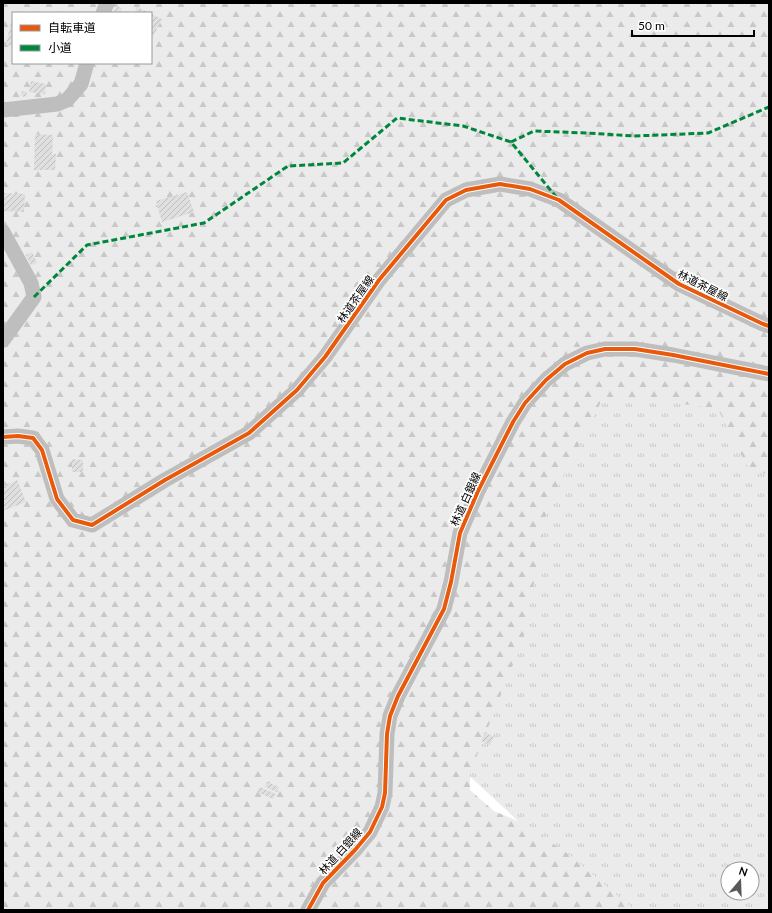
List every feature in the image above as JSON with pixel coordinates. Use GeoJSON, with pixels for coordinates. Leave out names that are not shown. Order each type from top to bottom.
{"type":"FeatureCollection","features":[{"type":"Feature","properties":{"kind":"street"},"geometry":{"type":"LineString","coordinates":[[3,110],[57,104],[67,100],[81,84],[87,64]]}},
{"type":"Feature","properties":{"kind":"street","name":"林道茶屋線"},"geometry":{"type":"LineString","coordinates":[[3,437],[18,436],[33,438],[42,450],[57,499],[73,520],[92,525],[165,480],[249,433],[297,390],[325,357],[379,280],[446,200],[466,190],[500,184],[530,189],[559,200],[679,284],[769,326]]}},
{"type":"Feature","properties":{"kind":"street"},"geometry":{"type":"LineString","coordinates":[[3,232],[31,283],[34,297],[3,340]]}},
{"type":"Feature","properties":{"kind":"street","name":"林道 白銀線"},"geometry":{"type":"LineString","coordinates":[[308,910],[323,883],[356,850],[370,832],[382,806],[385,793],[387,734],[390,716],[398,696],[444,609],[451,582],[460,533],[478,491],[513,422],[525,403],[546,380],[565,364],[587,353],[605,349],[635,349],[674,355],[769,374]]}},
{"type":"Feature","properties":{"kind":"green space"},"geometry":{"type":"Polygon","coordinates":[[[3,3],[769,3],[769,475],[748,468],[718,409],[655,400],[603,398],[569,464],[545,517],[523,639],[470,773],[470,790],[494,811],[520,822],[571,856],[636,910],[3,910],[3,3]]]}},
{"type":"Feature","properties":{"kind":"green space"},"geometry":{"type":"Polygon","coordinates":[[[607,367],[769,400],[769,910],[614,910],[462,769],[474,661],[607,367]]]}},
{"type":"Feature","properties":{"kind":"building"},"geometry":{"type":"Polygon","coordinates":[[[116,6],[122,8],[120,12],[113,12],[116,6]]]}},
{"type":"Feature","properties":{"kind":"building"},"geometry":{"type":"Polygon","coordinates":[[[137,7],[148,12],[134,12],[137,7]]]}},
{"type":"Feature","properties":{"kind":"building"},"geometry":{"type":"Polygon","coordinates":[[[152,14],[162,19],[152,38],[152,14]]]}},
{"type":"Feature","properties":{"kind":"building"},"geometry":{"type":"Polygon","coordinates":[[[12,18],[12,46],[6,45],[12,18]]]}},
{"type":"Feature","properties":{"kind":"building"},"geometry":{"type":"Polygon","coordinates":[[[31,81],[46,84],[45,94],[29,92],[31,81]]]}},
{"type":"Feature","properties":{"kind":"building"},"geometry":{"type":"Polygon","coordinates":[[[22,91],[27,92],[26,97],[21,96],[22,91]]]}},
{"type":"Feature","properties":{"kind":"building"},"geometry":{"type":"Polygon","coordinates":[[[35,134],[53,135],[52,154],[56,154],[55,170],[34,170],[35,134]]]}},
{"type":"Feature","properties":{"kind":"building"},"geometry":{"type":"Polygon","coordinates":[[[187,192],[194,212],[162,222],[156,201],[187,192]]]}},
{"type":"Feature","properties":{"kind":"building"},"geometry":{"type":"Polygon","coordinates":[[[4,193],[25,194],[24,212],[3,211],[4,193]]]}},
{"type":"Feature","properties":{"kind":"building"},"geometry":{"type":"Polygon","coordinates":[[[32,252],[37,263],[31,265],[26,255],[32,252]]]}},
{"type":"Feature","properties":{"kind":"building"},"geometry":{"type":"Polygon","coordinates":[[[72,459],[83,460],[83,472],[72,472],[72,459]]]}},
{"type":"Feature","properties":{"kind":"building"},"geometry":{"type":"Polygon","coordinates":[[[17,480],[26,502],[3,511],[3,486],[17,480]]]}},
{"type":"Feature","properties":{"kind":"building"},"geometry":{"type":"Polygon","coordinates":[[[485,732],[494,737],[490,745],[481,741],[485,732]]]}},
{"type":"Feature","properties":{"kind":"building"},"geometry":{"type":"Polygon","coordinates":[[[267,782],[279,787],[277,792],[265,787],[267,782]]]}},
{"type":"Feature","properties":{"kind":"building"},"geometry":{"type":"Polygon","coordinates":[[[260,787],[276,794],[273,799],[257,792],[260,787]]]}},
{"type":"Feature","properties":{"kind":"marked path"},"geometry":{"type":"LineString","coordinates":[[511,142],[534,131],[634,136],[708,133],[769,107]]}},
{"type":"Feature","properties":{"kind":"marked path"},"geometry":{"type":"LineString","coordinates":[[34,297],[87,245],[204,223],[288,166],[343,163],[397,118],[463,126],[511,142],[557,198]]}},
{"type":"Feature","properties":{"kind":"cycle path"},"geometry":{"type":"LineString","coordinates":[[3,437],[18,436],[33,438],[42,450],[57,499],[73,520],[92,525],[165,480],[249,433],[297,390],[325,357],[379,280],[446,200],[466,190],[500,184],[530,189],[559,200],[679,284],[769,326]]}},
{"type":"Feature","properties":{"kind":"cycle path"},"geometry":{"type":"LineString","coordinates":[[308,910],[323,883],[370,832],[382,807],[385,793],[387,734],[390,716],[398,696],[444,609],[451,582],[460,533],[478,491],[513,422],[525,403],[546,380],[565,364],[587,353],[605,349],[635,349],[769,374]]}}]}
